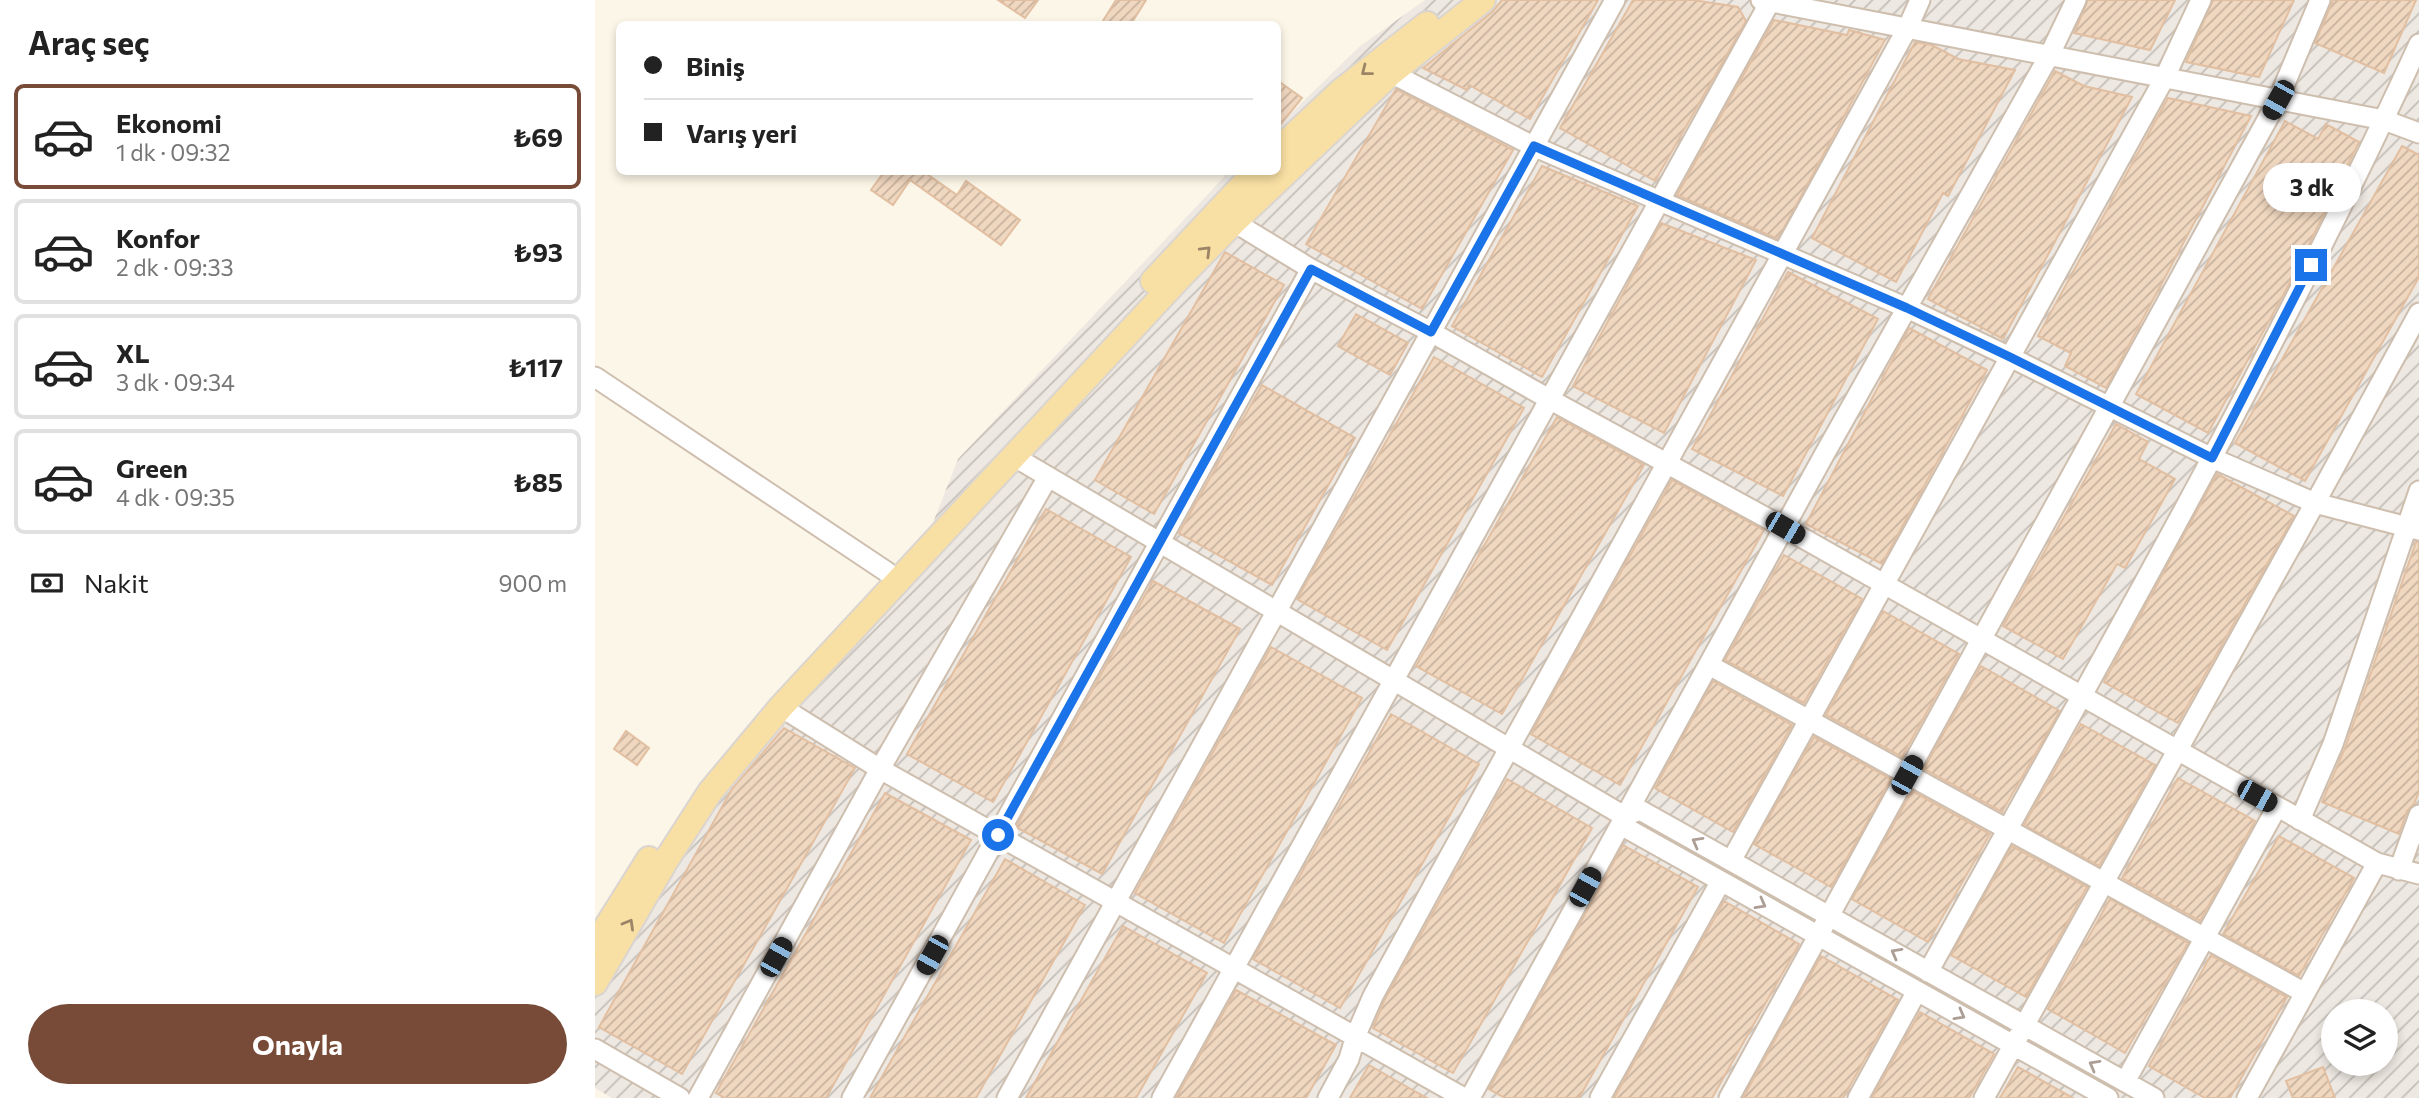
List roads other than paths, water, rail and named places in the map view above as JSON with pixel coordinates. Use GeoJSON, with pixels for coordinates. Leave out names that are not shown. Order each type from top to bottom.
{"type":"FeatureCollection","features":[{"type":"Feature","properties":{"kind":"main road"},"geometry":{"type":"LineString","coordinates":[[1281,146],[1341,91],[1458,0]]}},
{"type":"Feature","properties":{"kind":"main road"},"geometry":{"type":"LineString","coordinates":[[595,983],[710,792],[781,707],[1234,222],[1391,73],[1483,0]]}},
{"type":"Feature","properties":{"kind":"main road"},"geometry":{"type":"LineString","coordinates":[[595,945],[670,825],[719,757],[766,701],[1252,175]]}},
{"type":"Feature","properties":{"kind":"street"},"geometry":{"type":"LineString","coordinates":[[1007,1098],[1615,0]]}},
{"type":"Feature","properties":{"kind":"street"},"geometry":{"type":"LineString","coordinates":[[1328,1098],[1349,1059],[1373,996],[1508,747],[1785,254],[1920,0]]}},
{"type":"Feature","properties":{"kind":"street"},"geometry":{"type":"LineString","coordinates":[[1470,1098],[1624,816],[2050,54],[2076,0]]}},
{"type":"Feature","properties":{"kind":"street"},"geometry":{"type":"LineString","coordinates":[[1731,861],[2164,79],[2201,0]]}},
{"type":"Feature","properties":{"kind":"street"},"geometry":{"type":"LineString","coordinates":[[1729,1098],[2278,100],[2320,0]]}},
{"type":"Feature","properties":{"kind":"street"},"geometry":{"type":"LineString","coordinates":[[1162,1098],[1767,1],[2384,120],[2419,133]]}},
{"type":"Feature","properties":{"kind":"street"},"geometry":{"type":"LineString","coordinates":[[1928,972],[2212,458],[2384,120],[2419,44]]}},
{"type":"Feature","properties":{"kind":"street"},"geometry":{"type":"LineString","coordinates":[[1391,73],[1534,146],[1907,308],[2212,458],[2315,503],[2413,529]]}},
{"type":"Feature","properties":{"kind":"street"},"geometry":{"type":"LineString","coordinates":[[1234,222],[1311,269],[1431,332],[1785,528],[2377,863],[2419,874]]}},
{"type":"Feature","properties":{"kind":"street"},"geometry":{"type":"LineString","coordinates":[[852,1098],[1311,269]]}},
{"type":"Feature","properties":{"kind":"street"},"geometry":{"type":"LineString","coordinates":[[1984,1098],[2419,313]]}},
{"type":"Feature","properties":{"kind":"street"},"geometry":{"type":"LineString","coordinates":[[595,377],[887,572]]}},
{"type":"Feature","properties":{"kind":"street"},"geometry":{"type":"LineString","coordinates":[[1013,456],[1624,816],[1628,829],[2108,1098]]}},
{"type":"Feature","properties":{"kind":"street"},"geometry":{"type":"LineString","coordinates":[[698,1098],[880,769],[1048,477]]}},
{"type":"Feature","properties":{"kind":"street"},"geometry":{"type":"LineString","coordinates":[[2300,820],[2333,744],[2413,529],[2419,491]]}},
{"type":"Feature","properties":{"kind":"street"},"geometry":{"type":"LineString","coordinates":[[1709,665],[2305,993]]}},
{"type":"Feature","properties":{"kind":"street"},"geometry":{"type":"LineString","coordinates":[[781,707],[880,769],[1464,1098]]}},
{"type":"Feature","properties":{"kind":"street"},"geometry":{"type":"LineString","coordinates":[[2125,1082],[2277,807]]}},
{"type":"Feature","properties":{"kind":"street"},"geometry":{"type":"LineString","coordinates":[[1624,816],[1640,810],[2154,1098]]}},
{"type":"Feature","properties":{"kind":"street"},"geometry":{"type":"LineString","coordinates":[[2399,870],[2419,815]]}},
{"type":"Feature","properties":{"kind":"street"},"geometry":{"type":"LineString","coordinates":[[2247,1098],[2377,863]]}},
{"type":"Feature","properties":{"kind":"street"},"geometry":{"type":"LineString","coordinates":[[1600,1098],[1721,881]]}},
{"type":"Feature","properties":{"kind":"street"},"geometry":{"type":"LineString","coordinates":[[1858,1098],[1917,991]]}},
{"type":"Feature","properties":{"kind":"street"},"geometry":{"type":"LineString","coordinates":[[595,1049],[680,1098]]}}]}
